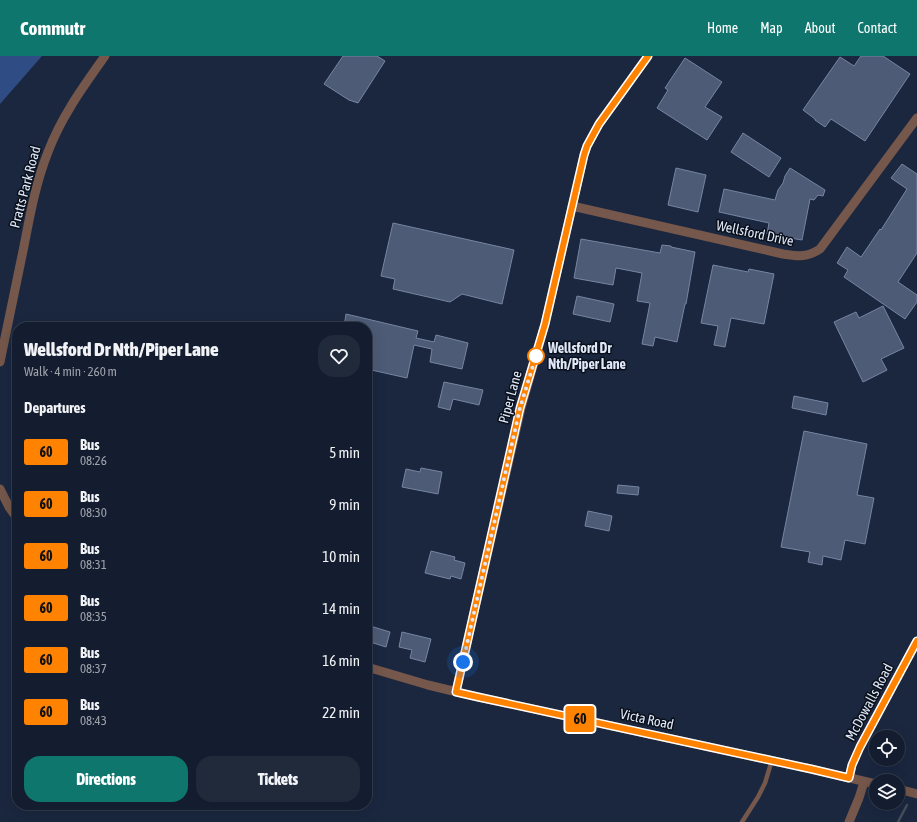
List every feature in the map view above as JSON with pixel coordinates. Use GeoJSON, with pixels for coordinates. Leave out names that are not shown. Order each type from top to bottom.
{"type":"FeatureCollection","features":[{"type":"Feature","properties":{"kind":"street","name":"Pratts Park Road"},"geometry":{"type":"LineString","coordinates":[[0,362],[32,208],[48,152],[67,113],[105,56]]}},
{"type":"Feature","properties":{"kind":"street","name":"Piper Lane"},"geometry":{"type":"LineString","coordinates":[[456,692],[520,408],[545,324],[584,155],[587,146],[605,115],[648,56]]}},
{"type":"Feature","properties":{"kind":"street","name":"Wellsford Drive"},"geometry":{"type":"LineString","coordinates":[[572,206],[783,254],[805,256],[820,249],[917,118]]}},
{"type":"Feature","properties":{"kind":"street"},"geometry":{"type":"LineString","coordinates":[[0,489],[12,511]]}},
{"type":"Feature","properties":{"kind":"street","name":"McDowalls Road"},"geometry":{"type":"LineString","coordinates":[[849,778],[852,765],[860,747],[917,641]]}},
{"type":"Feature","properties":{"kind":"street","name":"Victa Road"},"geometry":{"type":"LineString","coordinates":[[372,668],[421,683],[486,699],[772,760],[869,783]]}},
{"type":"Feature","properties":{"kind":"street"},"geometry":{"type":"LineString","coordinates":[[849,822],[860,798],[864,782]]}},
{"type":"Feature","properties":{"kind":"street"},"geometry":{"type":"LineString","coordinates":[[905,791],[917,794]]}},
{"type":"Feature","properties":{"kind":"lane"},"geometry":{"type":"LineString","coordinates":[[742,822],[765,783],[772,760]]}},
{"type":"Feature","properties":{"kind":"shaded area"},"geometry":{"type":"Polygon","coordinates":[[[0,56],[42,56],[0,104],[0,56]]]}},
{"type":"Feature","properties":{"kind":"building"},"geometry":{"type":"Polygon","coordinates":[[[343,56],[377,56],[385,61],[358,103],[349,100],[324,84],[343,56]]]}},
{"type":"Feature","properties":{"kind":"building"},"geometry":{"type":"Polygon","coordinates":[[[861,56],[883,56],[910,74],[865,141],[831,119],[825,127],[803,110],[840,57],[854,66],[861,56]]]}},
{"type":"Feature","properties":{"kind":"building"},"geometry":{"type":"Polygon","coordinates":[[[685,58],[722,82],[705,107],[722,117],[707,140],[657,108],[668,90],[665,88],[685,58]]]}},
{"type":"Feature","properties":{"kind":"building"},"geometry":{"type":"Polygon","coordinates":[[[743,133],[781,158],[769,177],[731,152],[743,133]]]}},
{"type":"Feature","properties":{"kind":"building"},"geometry":{"type":"Polygon","coordinates":[[[902,164],[917,174],[917,253],[898,282],[917,295],[917,302],[905,319],[844,277],[848,270],[837,263],[847,247],[861,257],[880,229],[881,230],[907,189],[891,178],[902,164]]]}},
{"type":"Feature","properties":{"kind":"building"},"geometry":{"type":"Polygon","coordinates":[[[676,168],[706,175],[698,212],[668,205],[676,168]]]}},
{"type":"Feature","properties":{"kind":"building"},"geometry":{"type":"Polygon","coordinates":[[[790,168],[825,190],[823,196],[818,195],[814,200],[810,199],[802,240],[767,234],[769,223],[719,212],[724,189],[775,200],[778,190],[790,168]]]}},
{"type":"Feature","properties":{"kind":"building"},"geometry":{"type":"Polygon","coordinates":[[[393,223],[514,250],[502,304],[462,294],[450,302],[393,289],[395,279],[381,276],[393,223]]]}},
{"type":"Feature","properties":{"kind":"building"},"geometry":{"type":"Polygon","coordinates":[[[581,239],[660,253],[662,245],[695,252],[686,304],[677,342],[655,337],[653,346],[642,344],[650,303],[637,301],[642,273],[616,268],[613,285],[574,278],[581,239]]]}},
{"type":"Feature","properties":{"kind":"building"},"geometry":{"type":"Polygon","coordinates":[[[713,265],[748,272],[749,269],[774,274],[764,324],[731,318],[725,347],[714,345],[718,326],[701,323],[713,265]]]}},
{"type":"Feature","properties":{"kind":"building"},"geometry":{"type":"Polygon","coordinates":[[[577,296],[614,304],[610,322],[573,314],[577,296]]]}},
{"type":"Feature","properties":{"kind":"building"},"geometry":{"type":"Polygon","coordinates":[[[883,306],[904,348],[881,359],[887,370],[863,382],[834,322],[856,312],[859,318],[883,306]]]}},
{"type":"Feature","properties":{"kind":"building"},"geometry":{"type":"Polygon","coordinates":[[[346,314],[418,331],[416,338],[434,342],[436,335],[468,343],[462,369],[430,362],[432,349],[414,345],[407,378],[372,370],[372,322],[345,322],[346,314]]]}},
{"type":"Feature","properties":{"kind":"building"},"geometry":{"type":"Polygon","coordinates":[[[444,382],[483,390],[479,405],[453,399],[450,410],[438,407],[444,382]]]}},
{"type":"Feature","properties":{"kind":"building"},"geometry":{"type":"Polygon","coordinates":[[[794,396],[828,403],[826,415],[792,408],[794,396]]]}},
{"type":"Feature","properties":{"kind":"building"},"geometry":{"type":"Polygon","coordinates":[[[804,431],[867,444],[857,495],[874,498],[865,544],[845,540],[841,560],[823,556],[822,565],[808,562],[810,552],[781,547],[804,431]]]}},
{"type":"Feature","properties":{"kind":"building"},"geometry":{"type":"Polygon","coordinates":[[[421,468],[442,472],[438,494],[402,487],[406,469],[420,472],[421,468]]]}},
{"type":"Feature","properties":{"kind":"building"},"geometry":{"type":"Polygon","coordinates":[[[618,485],[639,487],[638,495],[617,493],[618,485]]]}},
{"type":"Feature","properties":{"kind":"building"},"geometry":{"type":"Polygon","coordinates":[[[588,511],[612,516],[609,531],[585,526],[588,511]]]}},
{"type":"Feature","properties":{"kind":"building"},"geometry":{"type":"Polygon","coordinates":[[[431,551],[455,557],[454,560],[465,563],[461,579],[451,576],[450,579],[425,573],[431,551]]]}},
{"type":"Feature","properties":{"kind":"building"},"geometry":{"type":"Polygon","coordinates":[[[372,627],[390,632],[386,647],[372,643],[372,627]]]}},
{"type":"Feature","properties":{"kind":"building"},"geometry":{"type":"Polygon","coordinates":[[[402,632],[431,639],[425,662],[410,658],[412,650],[399,647],[402,632]]]}},
{"type":"Feature","properties":{"kind":"waterway"},"geometry":{"type":"LineString","coordinates":[[898,822],[907,805]]}},
{"type":"Feature","properties":{"kind":"bus line","name":"60"},"geometry":{"type":"LineString","coordinates":[[648,56],[599,124],[587,146],[584,155],[545,324],[520,408],[456,692],[849,778],[852,765],[860,747],[917,641]]}},
{"type":"Feature","properties":{"kind":"place","name":"Wellsford Dr Nth/Piper Lane"},"geometry":{"type":"Point","coordinates":[536,356]}},
{"type":"Feature","properties":{"kind":"route"},"geometry":{"type":"LineString","coordinates":[[463,662],[520,408],[536,356]]}}]}
